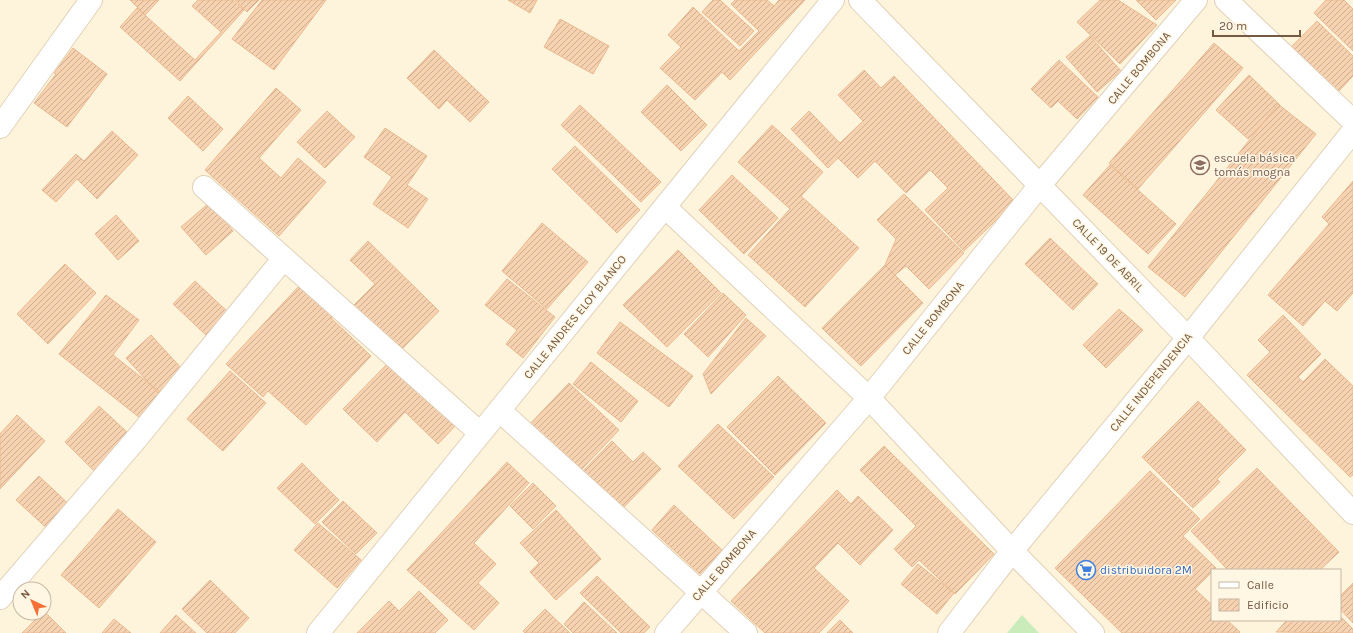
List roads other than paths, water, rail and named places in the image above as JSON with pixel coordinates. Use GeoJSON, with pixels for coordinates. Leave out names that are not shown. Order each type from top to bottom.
{"type":"FeatureCollection","features":[{"type":"Feature","properties":{"kind":"street"},"geometry":{"type":"LineString","coordinates":[[0,127],[91,0]]}},
{"type":"Feature","properties":{"kind":"street","name":"CALLE ANDRES ELOY BLANCO"},"geometry":{"type":"LineString","coordinates":[[318,633],[833,0]]}},
{"type":"Feature","properties":{"kind":"street","name":"CALLE 19 DE ABRIL"},"geometry":{"type":"LineString","coordinates":[[860,0],[1188,338],[1353,513]]}},
{"type":"Feature","properties":{"kind":"street","name":"CALLE BOMBONA"},"geometry":{"type":"LineString","coordinates":[[666,633],[869,398],[1040,184],[1196,0]]}},
{"type":"Feature","properties":{"kind":"street"},"geometry":{"type":"LineString","coordinates":[[1226,0],[1353,121]]}},
{"type":"Feature","properties":{"kind":"street","name":"CALLE INDEPENDENCIA"},"geometry":{"type":"LineString","coordinates":[[949,633],[1012,551],[1188,338],[1353,131]]}},
{"type":"Feature","properties":{"kind":"street"},"geometry":{"type":"LineString","coordinates":[[204,187],[480,433]]}},
{"type":"Feature","properties":{"kind":"street"},"geometry":{"type":"LineString","coordinates":[[665,207],[869,398],[1012,551],[1092,633]]}},
{"type":"Feature","properties":{"kind":"street"},"geometry":{"type":"LineString","coordinates":[[0,598],[138,437],[284,258]]}},
{"type":"Feature","properties":{"kind":"street"},"geometry":{"type":"LineString","coordinates":[[499,410],[746,633]]}},
{"type":"Feature","properties":{"kind":"place","name":"escuela básica tomás mogna"},"geometry":{"type":"Point","coordinates":[1200,165]}},
{"type":"Feature","properties":{"kind":"place","name":"distribuidora 2M"},"geometry":{"type":"Point","coordinates":[1086,570]}}]}
